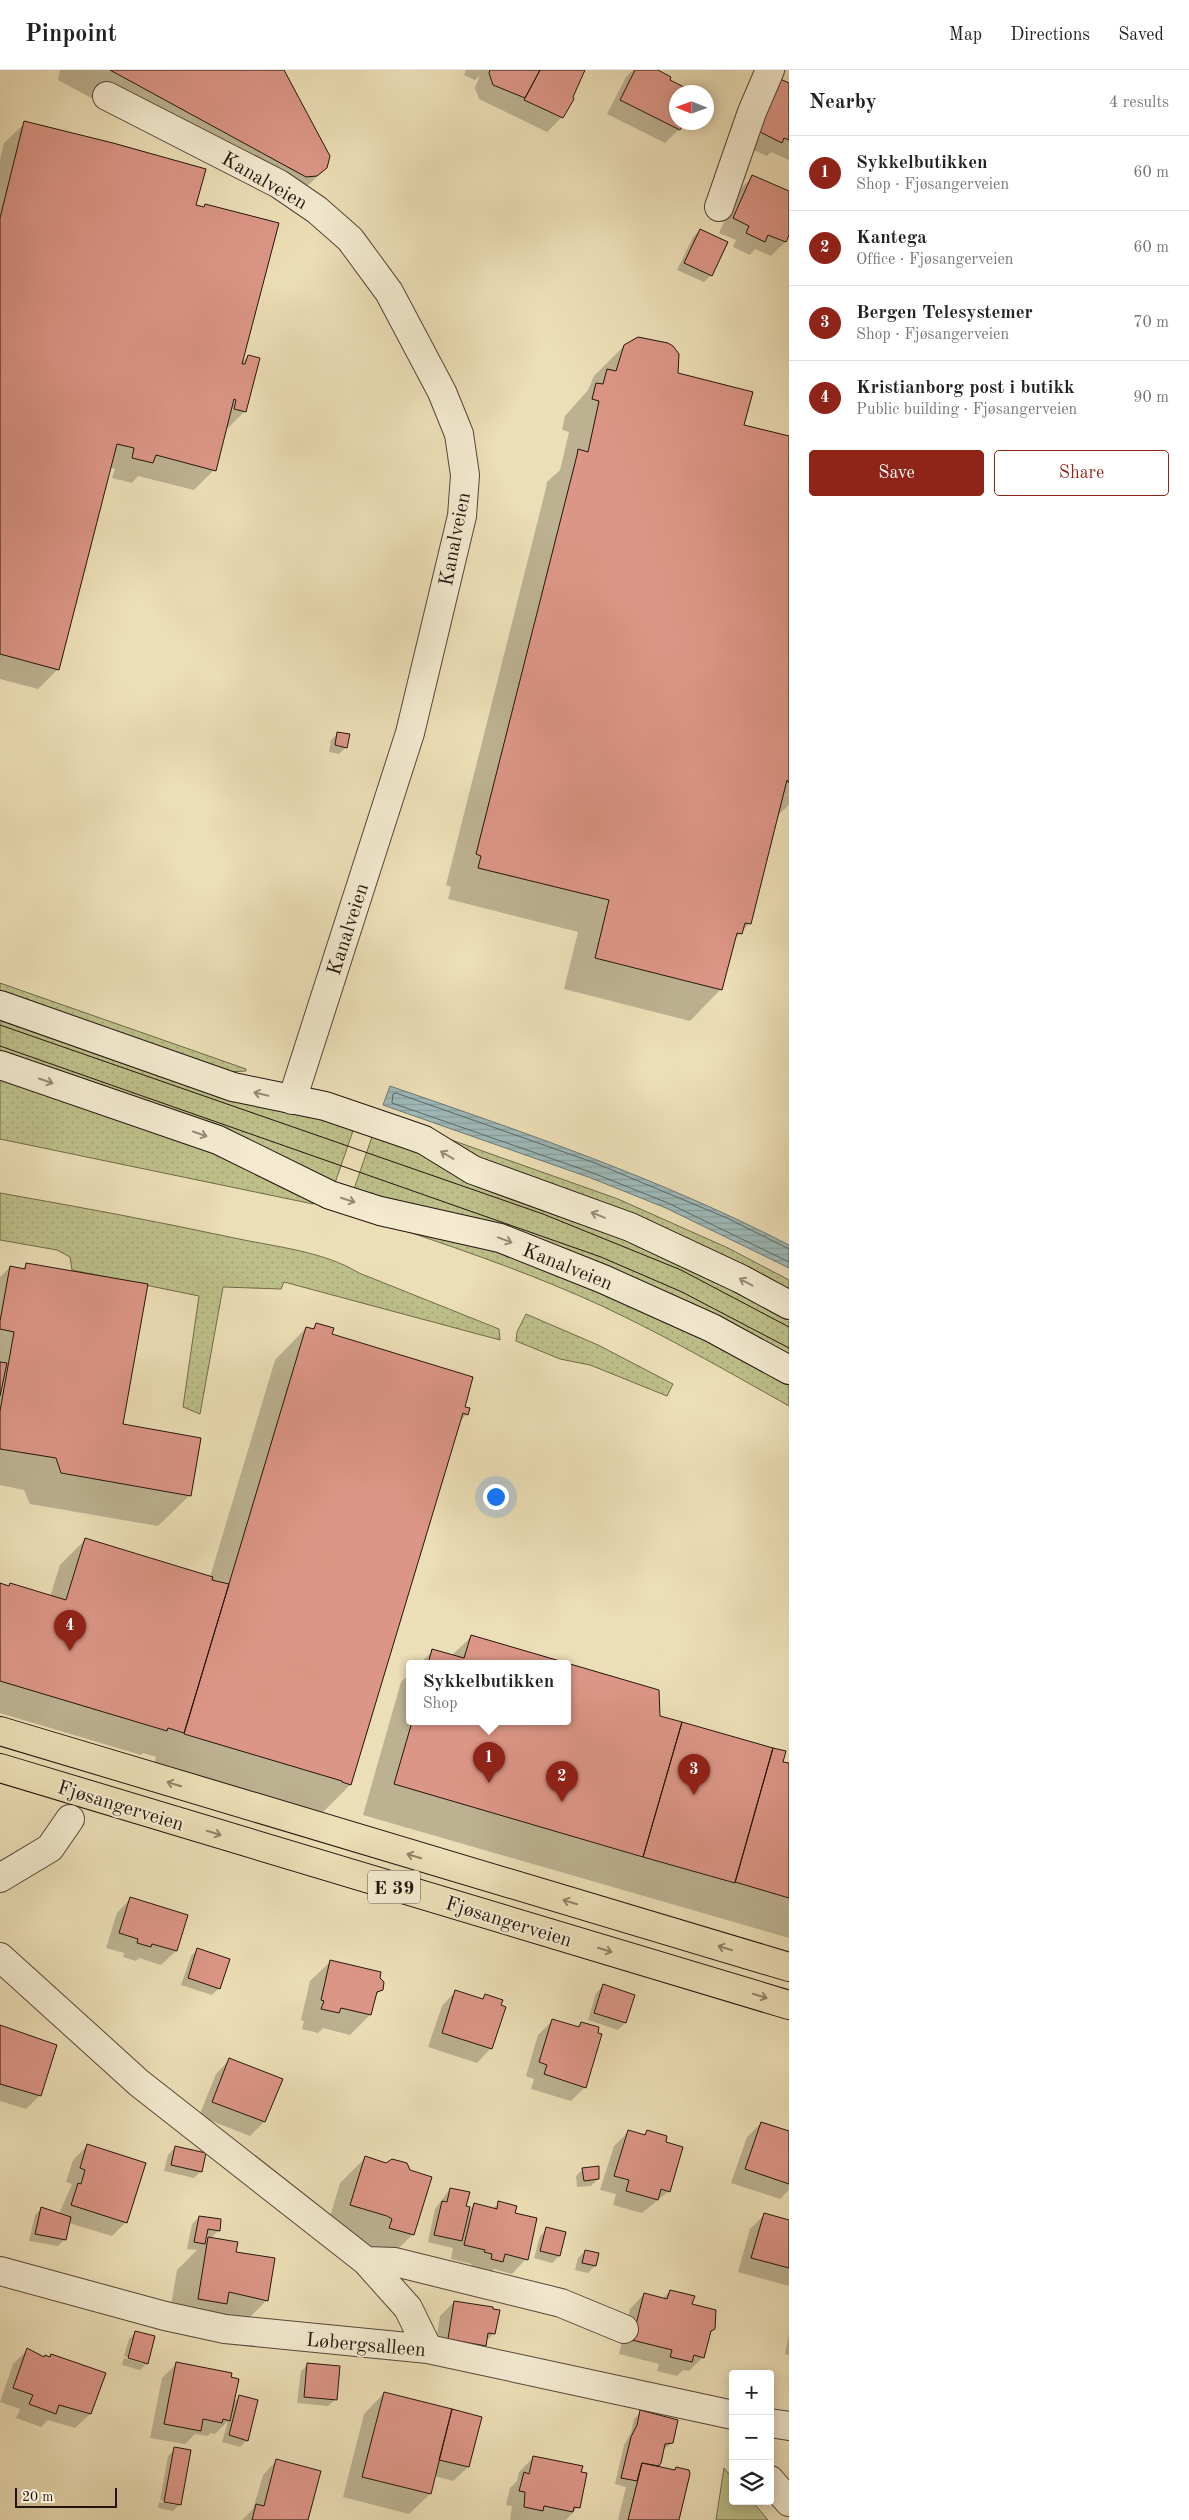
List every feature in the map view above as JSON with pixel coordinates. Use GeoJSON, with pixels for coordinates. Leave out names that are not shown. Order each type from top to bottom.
{"type":"FeatureCollection","features":[{"type":"Feature","properties":{"kind":"highway","name":"Fjøsangerveien"},"geometry":{"type":"LineString","coordinates":[[0,1731],[789,1967]]}},
{"type":"Feature","properties":{"kind":"highway","name":"Fjøsangerveien"},"geometry":{"type":"LineString","coordinates":[[0,1768],[789,2005]]}},
{"type":"Feature","properties":{"kind":"street"},"geometry":{"type":"LineString","coordinates":[[719,208],[752,112],[770,70]]}},
{"type":"Feature","properties":{"kind":"street","name":"Kanalveien"},"geometry":{"type":"LineString","coordinates":[[107,96],[279,184],[318,210],[350,239],[389,292],[442,392],[459,434],[465,475],[462,516],[412,724],[292,1100]]}},
{"type":"Feature","properties":{"kind":"street"},"geometry":{"type":"LineString","coordinates":[[0,1005],[233,1087],[338,1110],[424,1140],[472,1170],[630,1227],[725,1271],[789,1305]]}},
{"type":"Feature","properties":{"kind":"street","name":"Kanalveien"},"geometry":{"type":"LineString","coordinates":[[0,1065],[218,1140],[330,1195],[380,1211],[500,1238],[603,1279],[712,1328],[789,1370]]}},
{"type":"Feature","properties":{"kind":"street","name":"Fjøsangerveien"},"geometry":{"type":"LineString","coordinates":[[0,1878],[50,1848],[70,1819]]}},
{"type":"Feature","properties":{"kind":"street"},"geometry":{"type":"LineString","coordinates":[[0,1956],[138,2083],[366,2260],[408,2308],[428,2349]]}},
{"type":"Feature","properties":{"kind":"street"},"geometry":{"type":"LineString","coordinates":[[366,2260],[395,2262],[562,2303],[624,2329]]}},
{"type":"Feature","properties":{"kind":"street","name":"Løbergsalleen"},"geometry":{"type":"LineString","coordinates":[[0,2270],[165,2316],[225,2329],[428,2349],[729,2415]]}},
{"type":"Feature","properties":{"kind":"street"},"geometry":{"type":"LineString","coordinates":[[774,2424],[789,2426]]}},
{"type":"Feature","properties":{"kind":"street"},"geometry":{"type":"LineString","coordinates":[[774,2485],[789,2502]]}},
{"type":"Feature","properties":{"kind":"green space"},"geometry":{"type":"Polygon","coordinates":[[[0,983],[246,1069],[246,1071],[227,1072],[0,995],[0,983]]]}},
{"type":"Feature","properties":{"kind":"green space"},"geometry":{"type":"Polygon","coordinates":[[[0,1015],[355,1125],[334,1186],[0,1055],[0,1015]]]}},
{"type":"Feature","properties":{"kind":"green space"},"geometry":{"type":"Polygon","coordinates":[[[0,1075],[195,1142],[315,1197],[313,1204],[0,1139],[0,1075]]]}},
{"type":"Feature","properties":{"kind":"green space"},"geometry":{"type":"Polygon","coordinates":[[[412,1126],[618,1199],[728,1248],[789,1280],[789,1294],[500,1170],[412,1126]]]}},
{"type":"Feature","properties":{"kind":"green space"},"geometry":{"type":"Polygon","coordinates":[[[374,1131],[572,1215],[789,1314],[789,1359],[353,1192],[374,1131]]]}},
{"type":"Feature","properties":{"kind":"green space"},"geometry":{"type":"Polygon","coordinates":[[[0,1193],[90,1209],[316,1255],[499,1329],[500,1340],[284,1282],[281,1289],[223,1287],[200,1414],[183,1407],[199,1296],[72,1270],[70,1257],[57,1250],[0,1240],[0,1193]]]}},
{"type":"Feature","properties":{"kind":"green space"},"geometry":{"type":"Polygon","coordinates":[[[403,1230],[455,1235],[565,1273],[789,1380],[789,1406],[626,1317],[578,1295],[479,1256],[403,1230]]]}},
{"type":"Feature","properties":{"kind":"green space"},"geometry":{"type":"Polygon","coordinates":[[[526,1314],[598,1345],[673,1384],[667,1396],[590,1365],[560,1359],[516,1341],[517,1332],[526,1314]]]}},
{"type":"Feature","properties":{"kind":"green space"},"geometry":{"type":"Polygon","coordinates":[[[724,2468],[729,2474],[729,2505],[755,2505],[768,2520],[716,2520],[724,2468]]]}},
{"type":"Feature","properties":{"kind":"water"},"geometry":{"type":"Polygon","coordinates":[[[390,1086],[592,1158],[741,1221],[789,1245],[789,1268],[666,1208],[591,1178],[383,1105],[390,1086]]]}},
{"type":"Feature","properties":{"kind":"building"},"geometry":{"type":"Polygon","coordinates":[[[110,70],[284,70],[330,156],[327,168],[317,176],[306,177],[110,70]]]}},
{"type":"Feature","properties":{"kind":"building"},"geometry":{"type":"Polygon","coordinates":[[[490,70],[540,70],[525,98],[493,85],[489,73],[490,70]]]}},
{"type":"Feature","properties":{"kind":"building"},"geometry":{"type":"Polygon","coordinates":[[[540,70],[585,70],[573,97],[574,99],[563,118],[524,100],[540,70]]]}},
{"type":"Feature","properties":{"kind":"building"},"geometry":{"type":"Polygon","coordinates":[[[635,70],[658,70],[671,77],[670,80],[680,85],[669,85],[669,124],[620,100],[635,70]]]}},
{"type":"Feature","properties":{"kind":"building"},"geometry":{"type":"Polygon","coordinates":[[[776,77],[789,83],[789,140],[784,138],[782,143],[754,129],[776,77]]]}},
{"type":"Feature","properties":{"kind":"building"},"geometry":{"type":"Polygon","coordinates":[[[24,121],[206,169],[196,205],[204,207],[205,204],[279,223],[242,364],[245,364],[248,355],[260,358],[246,412],[234,409],[236,400],[234,399],[216,471],[156,455],[153,463],[132,458],[134,448],[117,444],[59,670],[0,654],[0,218],[24,121]]]}},
{"type":"Feature","properties":{"kind":"building"},"geometry":{"type":"Polygon","coordinates":[[[752,175],[789,191],[789,235],[786,242],[768,235],[765,242],[746,233],[749,226],[733,218],[752,175]]]}},
{"type":"Feature","properties":{"kind":"building"},"geometry":{"type":"Polygon","coordinates":[[[700,229],[728,242],[712,276],[684,263],[700,229]]]}},
{"type":"Feature","properties":{"kind":"building"},"geometry":{"type":"Polygon","coordinates":[[[638,337],[668,343],[673,346],[679,354],[678,373],[753,392],[744,425],[789,436],[789,783],[787,780],[751,924],[745,923],[742,934],[737,933],[722,990],[595,958],[609,900],[478,868],[481,856],[476,854],[578,449],[588,452],[599,401],[592,399],[596,383],[603,384],[607,369],[616,371],[624,345],[638,337]]]}},
{"type":"Feature","properties":{"kind":"building"},"geometry":{"type":"Polygon","coordinates":[[[337,732],[350,734],[347,748],[335,745],[337,732]]]}},
{"type":"Feature","properties":{"kind":"building"},"geometry":{"type":"Polygon","coordinates":[[[26,1263],[148,1284],[123,1424],[201,1438],[191,1496],[61,1473],[56,1458],[0,1449],[0,1411],[14,1332],[0,1329],[0,1321],[10,1266],[25,1269],[26,1263]]]}},
{"type":"Feature","properties":{"kind":"building"},"geometry":{"type":"Polygon","coordinates":[[[316,1323],[334,1328],[332,1334],[473,1377],[465,1407],[470,1408],[468,1415],[463,1413],[351,1785],[184,1734],[306,1327],[314,1329],[316,1323]]]}},
{"type":"Feature","properties":{"kind":"building"},"geometry":{"type":"Polygon","coordinates":[[[0,1362],[7,1363],[0,1396],[0,1362]]]}},
{"type":"Feature","properties":{"kind":"building"},"geometry":{"type":"Polygon","coordinates":[[[85,1538],[213,1577],[212,1580],[229,1584],[184,1733],[168,1728],[167,1731],[0,1681],[0,1583],[9,1586],[10,1583],[66,1600],[85,1538]]]}},
{"type":"Feature","properties":{"kind":"building"},"geometry":{"type":"Polygon","coordinates":[[[471,1635],[556,1660],[429,1660],[432,1649],[464,1658],[471,1635]]]}},
{"type":"Feature","properties":{"kind":"building"},"geometry":{"type":"Polygon","coordinates":[[[571,1664],[659,1690],[660,1716],[682,1722],[643,1857],[394,1784],[411,1725],[571,1725],[571,1664]]]}},
{"type":"Feature","properties":{"kind":"building"},"geometry":{"type":"Polygon","coordinates":[[[682,1722],[773,1748],[735,1883],[643,1857],[682,1722]]]}},
{"type":"Feature","properties":{"kind":"building"},"geometry":{"type":"Polygon","coordinates":[[[773,1748],[786,1751],[783,1762],[789,1763],[789,1898],[735,1882],[773,1748]]]}},
{"type":"Feature","properties":{"kind":"building"},"geometry":{"type":"Polygon","coordinates":[[[130,1897],[188,1915],[177,1951],[152,1944],[151,1947],[137,1943],[138,1939],[119,1933],[130,1897]]]}},
{"type":"Feature","properties":{"kind":"building"},"geometry":{"type":"Polygon","coordinates":[[[197,1948],[230,1959],[220,1989],[188,1978],[197,1948]]]}},
{"type":"Feature","properties":{"kind":"building"},"geometry":{"type":"Polygon","coordinates":[[[330,1960],[381,1972],[380,1978],[384,1982],[383,1990],[377,1992],[371,2015],[341,2008],[339,2013],[321,2009],[324,2001],[321,2000],[330,1960]]]}},
{"type":"Feature","properties":{"kind":"building"},"geometry":{"type":"Polygon","coordinates":[[[603,1984],[635,1995],[626,2023],[594,2013],[603,1984]]]}},
{"type":"Feature","properties":{"kind":"building"},"geometry":{"type":"Polygon","coordinates":[[[455,1990],[483,1999],[485,1994],[503,2000],[501,2005],[506,2007],[492,2049],[442,2033],[455,1990]]]}},
{"type":"Feature","properties":{"kind":"building"},"geometry":{"type":"Polygon","coordinates":[[[552,2019],[579,2027],[581,2022],[599,2027],[598,2033],[602,2034],[586,2088],[544,2074],[547,2065],[539,2062],[552,2019]]]}},
{"type":"Feature","properties":{"kind":"building"},"geometry":{"type":"Polygon","coordinates":[[[0,2025],[57,2045],[41,2096],[0,2084],[0,2025]]]}},
{"type":"Feature","properties":{"kind":"building"},"geometry":{"type":"Polygon","coordinates":[[[229,2058],[283,2079],[265,2122],[212,2102],[229,2058]]]}},
{"type":"Feature","properties":{"kind":"building"},"geometry":{"type":"Polygon","coordinates":[[[761,2122],[789,2131],[789,2184],[745,2169],[761,2122]]]}},
{"type":"Feature","properties":{"kind":"building"},"geometry":{"type":"Polygon","coordinates":[[[628,2130],[645,2135],[647,2130],[667,2136],[666,2142],[683,2147],[670,2192],[661,2189],[658,2200],[626,2191],[629,2180],[614,2176],[628,2130]]]}},
{"type":"Feature","properties":{"kind":"building"},"geometry":{"type":"Polygon","coordinates":[[[87,2144],[146,2163],[127,2223],[71,2205],[78,2183],[81,2184],[85,2170],[80,2168],[87,2144]]]}},
{"type":"Feature","properties":{"kind":"building"},"geometry":{"type":"Polygon","coordinates":[[[175,2146],[206,2153],[202,2172],[171,2165],[175,2146]]]}},
{"type":"Feature","properties":{"kind":"building"},"geometry":{"type":"Polygon","coordinates":[[[365,2156],[386,2163],[392,2159],[407,2163],[410,2170],[432,2177],[414,2235],[389,2228],[392,2219],[387,2216],[350,2205],[365,2156]]]}},
{"type":"Feature","properties":{"kind":"building"},"geometry":{"type":"Polygon","coordinates":[[[599,2166],[599,2179],[584,2181],[582,2168],[599,2166]]]}},
{"type":"Feature","properties":{"kind":"building"},"geometry":{"type":"Polygon","coordinates":[[[450,2188],[470,2192],[466,2206],[470,2207],[462,2241],[434,2235],[442,2201],[447,2202],[450,2188]]]}},
{"type":"Feature","properties":{"kind":"building"},"geometry":{"type":"Polygon","coordinates":[[[498,2201],[517,2206],[515,2213],[537,2218],[528,2260],[505,2254],[503,2262],[491,2259],[492,2254],[484,2252],[485,2250],[464,2245],[474,2203],[497,2209],[498,2201]]]}},
{"type":"Feature","properties":{"kind":"building"},"geometry":{"type":"Polygon","coordinates":[[[41,2207],[71,2217],[66,2240],[35,2234],[41,2207]]]}},
{"type":"Feature","properties":{"kind":"building"},"geometry":{"type":"Polygon","coordinates":[[[764,2213],[789,2220],[789,2268],[751,2258],[764,2213]]]}},
{"type":"Feature","properties":{"kind":"building"},"geometry":{"type":"Polygon","coordinates":[[[199,2216],[221,2219],[220,2231],[208,2229],[205,2244],[194,2242],[199,2216]]]}},
{"type":"Feature","properties":{"kind":"building"},"geometry":{"type":"Polygon","coordinates":[[[546,2227],[566,2232],[560,2256],[540,2251],[546,2227]]]}},
{"type":"Feature","properties":{"kind":"building"},"geometry":{"type":"Polygon","coordinates":[[[208,2237],[238,2242],[236,2252],[275,2258],[268,2301],[229,2292],[227,2304],[198,2299],[208,2237]]]}},
{"type":"Feature","properties":{"kind":"building"},"geometry":{"type":"Polygon","coordinates":[[[585,2250],[599,2253],[596,2266],[582,2263],[585,2250]]]}},
{"type":"Feature","properties":{"kind":"building"},"geometry":{"type":"Polygon","coordinates":[[[670,2290],[695,2296],[692,2304],[716,2310],[715,2329],[711,2331],[704,2358],[694,2355],[692,2362],[670,2357],[672,2350],[632,2340],[644,2293],[667,2299],[670,2290]]]}},
{"type":"Feature","properties":{"kind":"building"},"geometry":{"type":"Polygon","coordinates":[[[454,2301],[493,2307],[493,2309],[500,2310],[495,2334],[488,2333],[486,2346],[448,2339],[454,2301]]]}},
{"type":"Feature","properties":{"kind":"building"},"geometry":{"type":"Polygon","coordinates":[[[135,2331],[155,2336],[148,2364],[128,2358],[135,2331]]]}},
{"type":"Feature","properties":{"kind":"building"},"geometry":{"type":"Polygon","coordinates":[[[27,2348],[44,2357],[45,2355],[50,2357],[51,2354],[106,2373],[91,2414],[59,2405],[56,2414],[29,2404],[33,2395],[13,2388],[27,2348]]]}},
{"type":"Feature","properties":{"kind":"building"},"geometry":{"type":"Polygon","coordinates":[[[176,2362],[232,2373],[231,2377],[239,2379],[230,2421],[223,2419],[222,2423],[203,2419],[201,2431],[164,2424],[176,2362]]]}},
{"type":"Feature","properties":{"kind":"building"},"geometry":{"type":"Polygon","coordinates":[[[307,2363],[340,2366],[337,2400],[304,2397],[307,2363]]]}},
{"type":"Feature","properties":{"kind":"building"},"geometry":{"type":"Polygon","coordinates":[[[384,2392],[452,2409],[431,2494],[362,2477],[384,2392]]]}},
{"type":"Feature","properties":{"kind":"building"},"geometry":{"type":"Polygon","coordinates":[[[239,2395],[258,2400],[248,2441],[229,2435],[239,2395]]]}},
{"type":"Feature","properties":{"kind":"building"},"geometry":{"type":"Polygon","coordinates":[[[452,2409],[482,2417],[469,2467],[439,2460],[452,2409]]]}},
{"type":"Feature","properties":{"kind":"building"},"geometry":{"type":"Polygon","coordinates":[[[640,2410],[678,2420],[673,2443],[665,2444],[659,2466],[642,2463],[637,2481],[621,2478],[640,2410]]]}},
{"type":"Feature","properties":{"kind":"building"},"geometry":{"type":"Polygon","coordinates":[[[174,2447],[191,2450],[181,2505],[164,2502],[174,2447]]]}},
{"type":"Feature","properties":{"kind":"building"},"geometry":{"type":"Polygon","coordinates":[[[533,2456],[583,2466],[581,2472],[587,2473],[580,2508],[574,2507],[573,2512],[544,2506],[543,2511],[524,2507],[525,2492],[519,2491],[524,2472],[529,2474],[533,2456]]]}},
{"type":"Feature","properties":{"kind":"building"},"geometry":{"type":"Polygon","coordinates":[[[276,2459],[321,2471],[308,2520],[252,2520],[256,2504],[264,2506],[276,2459]]]}},
{"type":"Feature","properties":{"kind":"building"},"geometry":{"type":"Polygon","coordinates":[[[642,2463],[675,2470],[676,2467],[689,2470],[690,2474],[679,2520],[628,2520],[642,2463]]]}},
{"type":"Feature","properties":{"kind":"tram line"},"geometry":{"type":"LineString","coordinates":[[0,1025],[543,1214],[681,1270],[789,1327]]}},
{"type":"Feature","properties":{"kind":"tram line"},"geometry":{"type":"LineString","coordinates":[[0,1046],[601,1257],[682,1292],[789,1348]]}},
{"type":"Feature","properties":{"kind":"place","name":"Kristianborg post i butikk"},"geometry":{"type":"Point","coordinates":[70,1651]}},
{"type":"Feature","properties":{"kind":"place","name":"Sykkelbutikken"},"geometry":{"type":"Point","coordinates":[489,1783]}},
{"type":"Feature","properties":{"kind":"place","name":"Bergen Telesystemer"},"geometry":{"type":"Point","coordinates":[694,1795]}},
{"type":"Feature","properties":{"kind":"place","name":"Kantega"},"geometry":{"type":"Point","coordinates":[562,1802]}}]}
